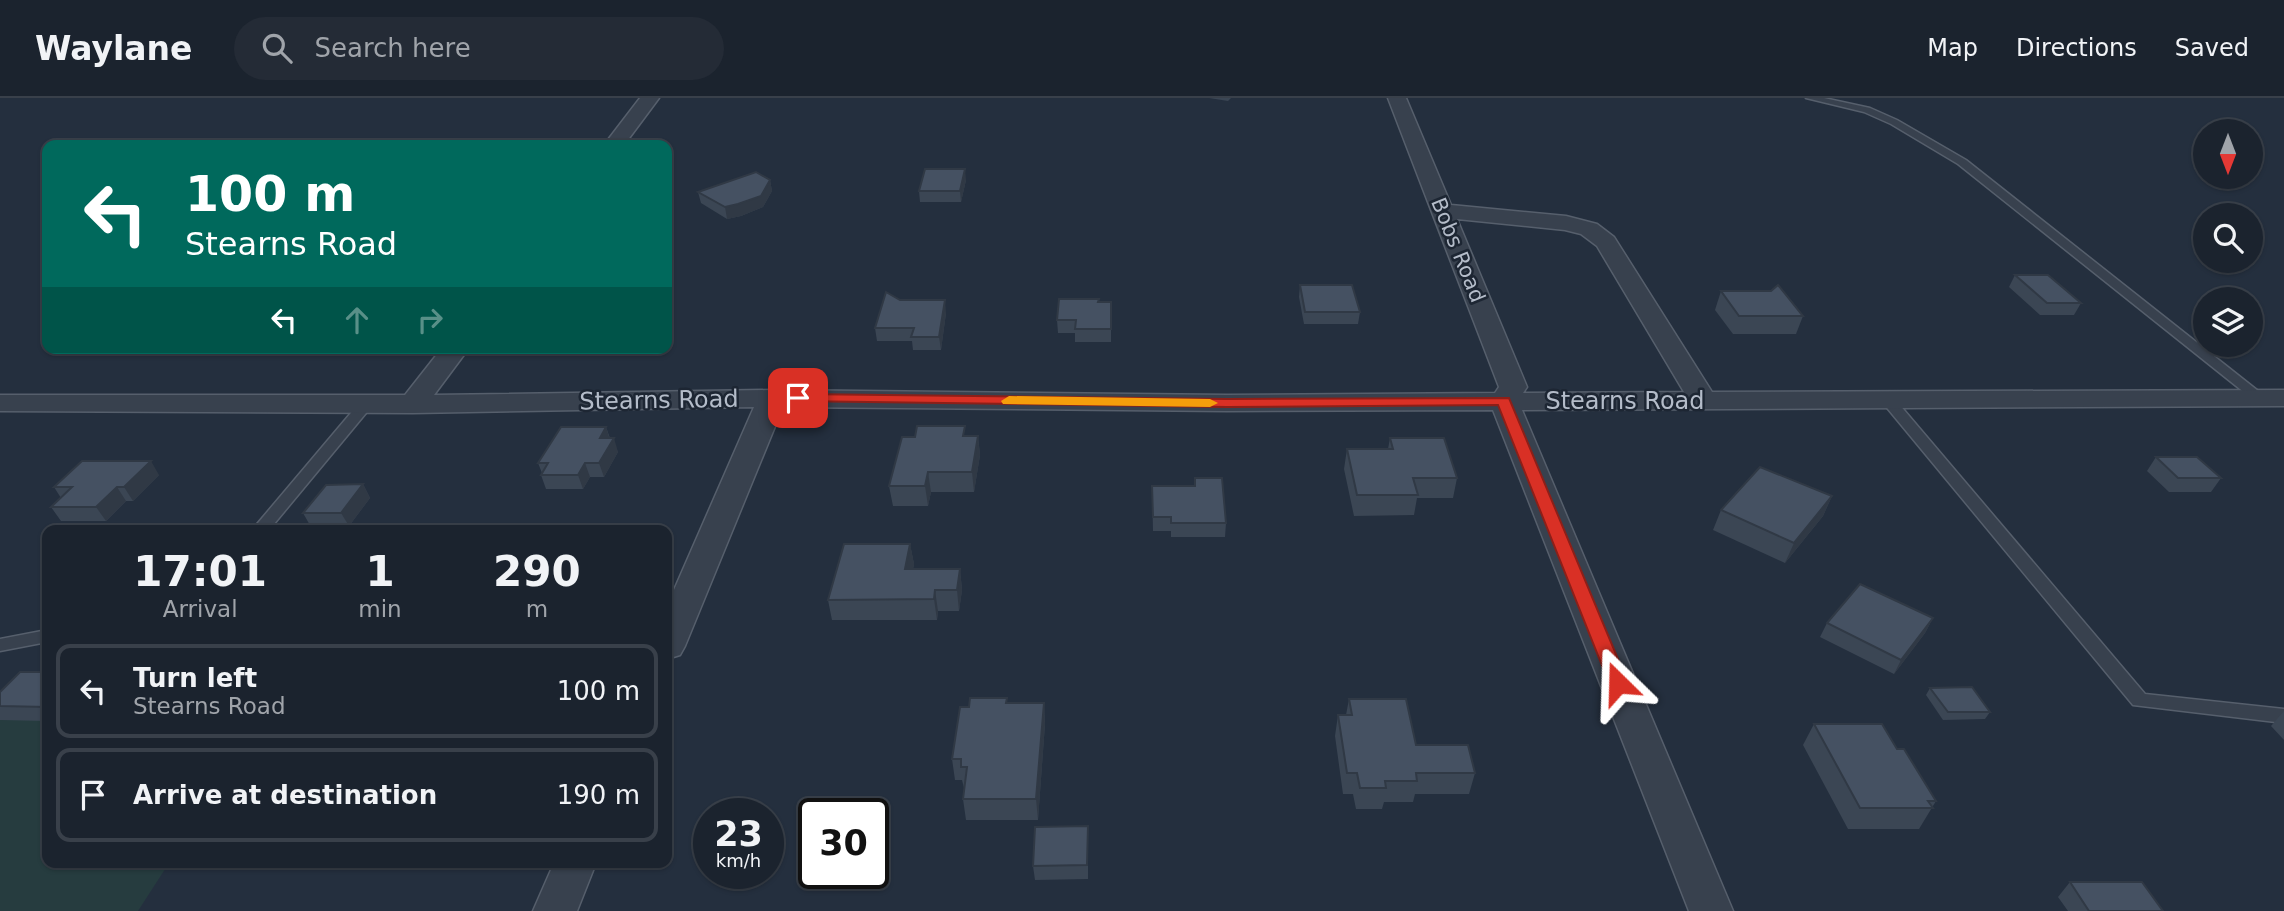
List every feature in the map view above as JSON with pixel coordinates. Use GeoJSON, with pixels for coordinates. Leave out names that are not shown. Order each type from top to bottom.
{"type":"FeatureCollection","features":[{"type":"Feature","properties":{"kind":"street"},"geometry":{"type":"LineString","coordinates":[[618,140],[650,98]]}},
{"type":"Feature","properties":{"kind":"street","name":"Bobs Road"},"geometry":{"type":"LineString","coordinates":[[1397,98],[1513,387],[1504,401]]}},
{"type":"Feature","properties":{"kind":"street"},"geometry":{"type":"LineString","coordinates":[[1442,211],[1566,223],[1589,229],[1606,242],[1703,400]]}},
{"type":"Feature","properties":{"kind":"street"},"geometry":{"type":"LineString","coordinates":[[413,404],[451,354]]}},
{"type":"Feature","properties":{"kind":"street"},"geometry":{"type":"LineString","coordinates":[[672,634],[772,398]]}},
{"type":"Feature","properties":{"kind":"street","name":"Stearns Road"},"geometry":{"type":"LineString","coordinates":[[0,402],[413,404],[772,398],[1227,403],[2272,398]]}},
{"type":"Feature","properties":{"kind":"street"},"geometry":{"type":"LineString","coordinates":[[1504,401],[1711,911]]}},
{"type":"Feature","properties":{"kind":"street"},"geometry":{"type":"LineString","coordinates":[[555,911],[573,868]]}},
{"type":"Feature","properties":{"kind":"lane"},"geometry":{"type":"LineString","coordinates":[[1811,98],[1867,110],[1894,122],[1962,162],[2272,398]]}},
{"type":"Feature","properties":{"kind":"lane"},"geometry":{"type":"LineString","coordinates":[[1888,400],[2140,700],[2284,716]]}},
{"type":"Feature","properties":{"kind":"lane"},"geometry":{"type":"LineString","coordinates":[[264,525],[366,404]]}},
{"type":"Feature","properties":{"kind":"lane"},"geometry":{"type":"LineString","coordinates":[[0,645],[42,637]]}},
{"type":"Feature","properties":{"kind":"green space"},"geometry":{"type":"Polygon","coordinates":[[[0,697],[42,697],[42,868],[166,868],[138,911],[0,911],[0,697]]]}},
{"type":"Feature","properties":{"kind":"building"},"geometry":{"type":"Polygon","coordinates":[[[925,169],[965,169],[960,191],[919,191],[925,169]]]}},
{"type":"Feature","properties":{"kind":"building"},"geometry":{"type":"Polygon","coordinates":[[[756,172],[770,180],[761,196],[738,204],[725,207],[698,192],[756,172]]]}},
{"type":"Feature","properties":{"kind":"building"},"geometry":{"type":"Polygon","coordinates":[[[2015,275],[2048,275],[2081,303],[2047,303],[2015,275]]]}},
{"type":"Feature","properties":{"kind":"building"},"geometry":{"type":"Polygon","coordinates":[[[1300,285],[1352,285],[1360,312],[1305,312],[1300,285]]]}},
{"type":"Feature","properties":{"kind":"building"},"geometry":{"type":"Polygon","coordinates":[[[1778,285],[1803,316],[1739,316],[1721,291],[1771,291],[1778,285]]]}},
{"type":"Feature","properties":{"kind":"building"},"geometry":{"type":"Polygon","coordinates":[[[886,292],[900,300],[945,300],[939,337],[911,337],[914,328],[875,328],[886,292]]]}},
{"type":"Feature","properties":{"kind":"building"},"geometry":{"type":"Polygon","coordinates":[[[1059,299],[1099,299],[1098,302],[1111,302],[1111,329],[1075,329],[1076,320],[1057,320],[1059,299]]]}},
{"type":"Feature","properties":{"kind":"building"},"geometry":{"type":"Polygon","coordinates":[[[917,426],[965,426],[963,436],[978,436],[972,472],[928,472],[925,486],[889,486],[902,437],[915,437],[917,426]]]}},
{"type":"Feature","properties":{"kind":"building"},"geometry":{"type":"Polygon","coordinates":[[[561,427],[606,427],[600,438],[614,438],[599,463],[585,463],[578,475],[541,475],[548,463],[538,463],[561,427]]]}},
{"type":"Feature","properties":{"kind":"building"},"geometry":{"type":"Polygon","coordinates":[[[1390,438],[1444,438],[1457,478],[1413,478],[1418,495],[1357,495],[1347,449],[1393,449],[1390,438]]]}},
{"type":"Feature","properties":{"kind":"building"},"geometry":{"type":"Polygon","coordinates":[[[2156,457],[2197,457],[2221,478],[2178,478],[2156,457]]]}},
{"type":"Feature","properties":{"kind":"building"},"geometry":{"type":"Polygon","coordinates":[[[82,461],[151,461],[124,487],[117,487],[96,507],[51,507],[72,487],[54,487],[82,461]]]}},
{"type":"Feature","properties":{"kind":"building"},"geometry":{"type":"Polygon","coordinates":[[[1760,467],[1832,496],[1794,543],[1721,510],[1760,467]]]}},
{"type":"Feature","properties":{"kind":"building"},"geometry":{"type":"Polygon","coordinates":[[[1195,478],[1222,478],[1226,523],[1171,523],[1171,517],[1153,517],[1152,486],[1195,486],[1195,478]]]}},
{"type":"Feature","properties":{"kind":"building"},"geometry":{"type":"Polygon","coordinates":[[[363,484],[341,513],[303,513],[326,485],[363,484]]]}},
{"type":"Feature","properties":{"kind":"building"},"geometry":{"type":"Polygon","coordinates":[[[844,544],[910,544],[905,569],[960,569],[957,590],[935,590],[934,599],[828,600],[844,544]]]}},
{"type":"Feature","properties":{"kind":"building"},"geometry":{"type":"Polygon","coordinates":[[[1860,584],[1933,618],[1901,660],[1827,623],[1860,584]]]}},
{"type":"Feature","properties":{"kind":"building"},"geometry":{"type":"Polygon","coordinates":[[[20,672],[42,672],[42,707],[0,706],[0,692],[20,672]]]}},
{"type":"Feature","properties":{"kind":"building"},"geometry":{"type":"Polygon","coordinates":[[[1972,687],[1990,712],[1948,712],[1930,688],[1972,687]]]}},
{"type":"Feature","properties":{"kind":"building"},"geometry":{"type":"Polygon","coordinates":[[[970,698],[1007,698],[1006,703],[1044,703],[1036,799],[963,799],[967,767],[961,767],[961,759],[952,759],[960,707],[969,707],[970,698]]]}},
{"type":"Feature","properties":{"kind":"building"},"geometry":{"type":"Polygon","coordinates":[[[1349,699],[1406,699],[1416,745],[1468,745],[1475,773],[1416,773],[1417,781],[1385,781],[1386,788],[1360,788],[1357,773],[1347,773],[1338,715],[1352,715],[1349,699]]]}},
{"type":"Feature","properties":{"kind":"building"},"geometry":{"type":"Polygon","coordinates":[[[1814,724],[1882,724],[1897,749],[1904,749],[1936,801],[1928,801],[1933,808],[1860,808],[1814,724]]]}},
{"type":"Feature","properties":{"kind":"building"},"geometry":{"type":"Polygon","coordinates":[[[1088,826],[1087,865],[1033,866],[1035,827],[1088,826]]]}},
{"type":"Feature","properties":{"kind":"building"},"geometry":{"type":"Polygon","coordinates":[[[2070,882],[2142,882],[2163,911],[2089,911],[2070,882]]]}},
{"type":"Feature","properties":{"kind":"slow traffic"},"geometry":{"type":"LineString","coordinates":[[1009,401],[1210,403]]}},
{"type":"Feature","properties":{"kind":"route"},"geometry":{"type":"LineString","coordinates":[[798,398],[1227,403],[1504,401],[1618,683]]}}]}
